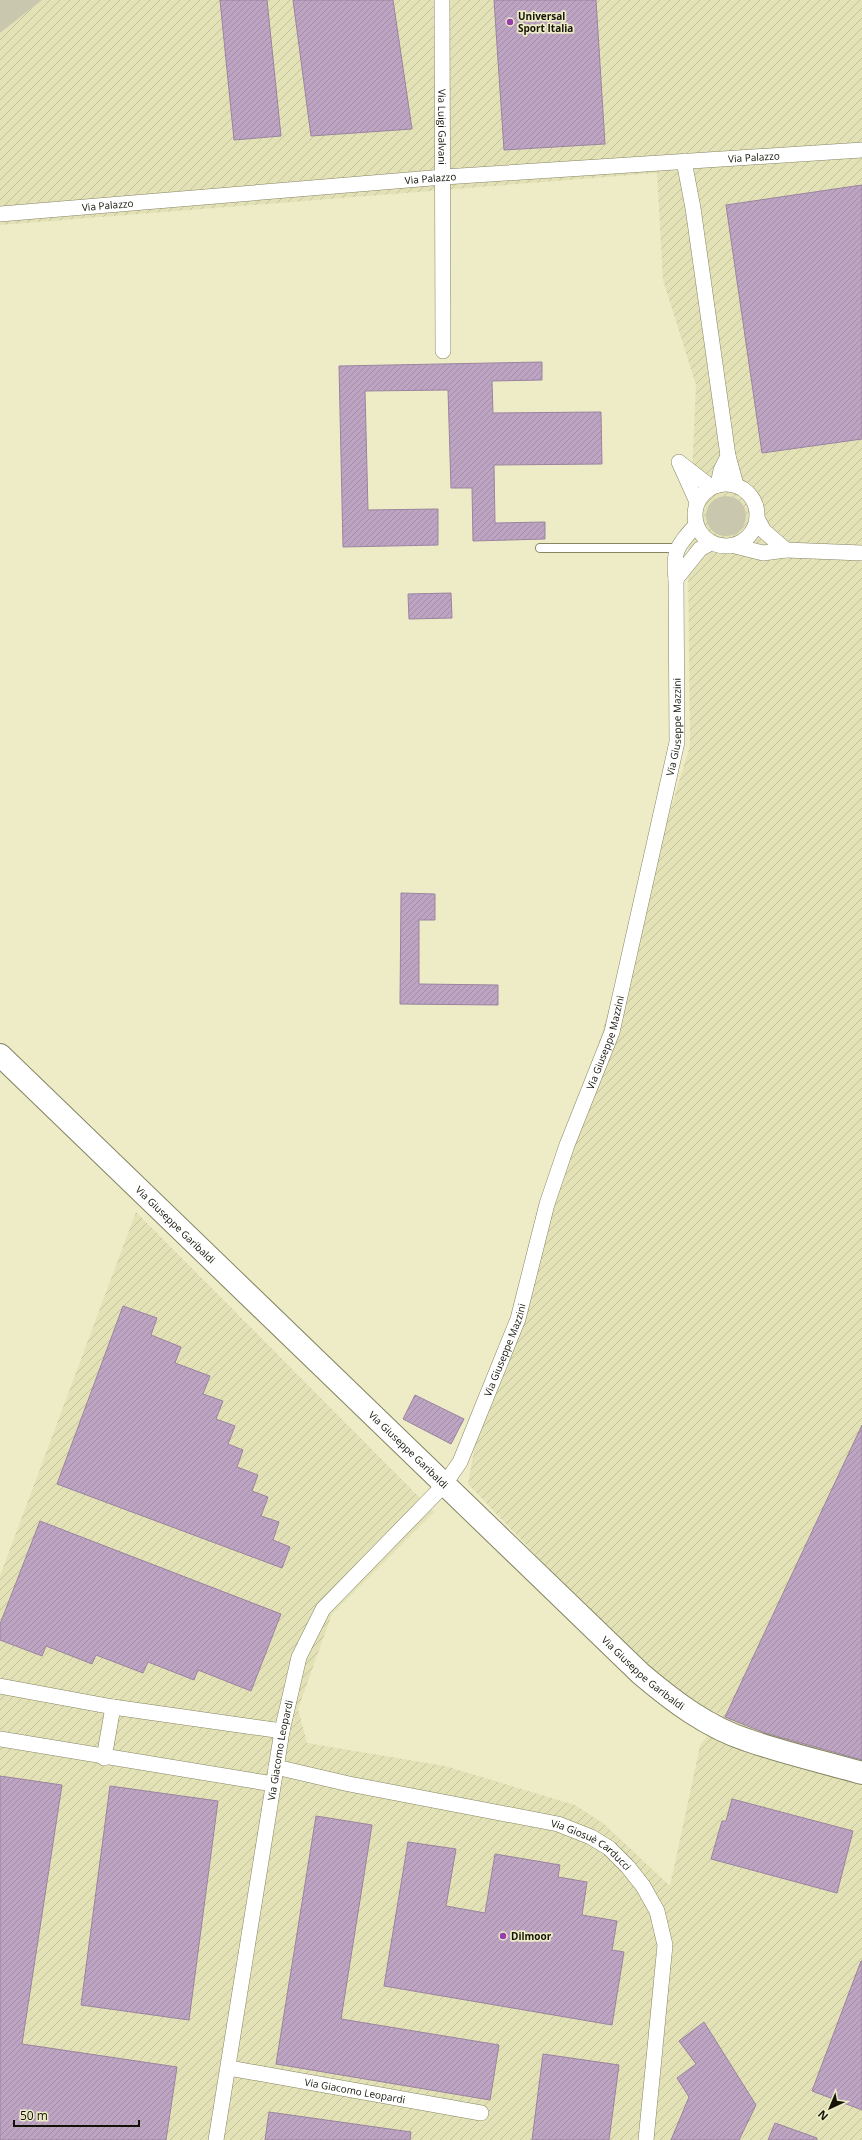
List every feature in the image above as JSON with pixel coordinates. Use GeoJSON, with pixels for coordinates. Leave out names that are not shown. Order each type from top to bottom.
{"type":"FeatureCollection","features":[{"type":"Feature","properties":{"kind":"street","name":"Via Luigi Galvani"},"geometry":{"type":"LineString","coordinates":[[442,0],[444,177],[443,351]]}},
{"type":"Feature","properties":{"kind":"street","name":"Via Palazzo"},"geometry":{"type":"LineString","coordinates":[[0,214],[444,177],[862,150]]}},
{"type":"Feature","properties":{"kind":"street"},"geometry":{"type":"LineString","coordinates":[[684,161],[693,208],[728,456],[736,485]]}},
{"type":"Feature","properties":{"kind":"street"},"geometry":{"type":"LineString","coordinates":[[728,456],[714,486],[703,494],[697,502],[694,513],[696,525],[701,536],[711,543],[722,547],[735,546],[763,553],[786,550],[862,553]]}},
{"type":"Feature","properties":{"kind":"street"},"geometry":{"type":"LineString","coordinates":[[697,502],[679,462],[714,486],[736,485],[749,493],[756,506],[758,520],[764,531],[786,550]]}},
{"type":"Feature","properties":{"kind":"street"},"geometry":{"type":"LineString","coordinates":[[735,546],[750,536],[758,520]]}},
{"type":"Feature","properties":{"kind":"street","name":"Via Giuseppe Mazzini"},"geometry":{"type":"LineString","coordinates":[[444,1485],[460,1462],[518,1319],[547,1204],[567,1145],[612,1032],[678,742],[676,579],[673,561],[678,548],[696,525]]}},
{"type":"Feature","properties":{"kind":"street"},"geometry":{"type":"LineString","coordinates":[[676,579],[700,549],[711,543]]}},
{"type":"Feature","properties":{"kind":"street","name":"Via Giuseppe Garibaldi"},"geometry":{"type":"LineString","coordinates":[[0,1055],[640,1674],[674,1702],[712,1725],[746,1740],[862,1773]]}},
{"type":"Feature","properties":{"kind":"street","name":"Via Giacomo Leopardi"},"geometry":{"type":"LineString","coordinates":[[216,2140],[229,2068],[282,1731],[299,1657],[323,1609],[444,1485]]}},
{"type":"Feature","properties":{"kind":"street"},"geometry":{"type":"LineString","coordinates":[[0,1686],[113,1707],[282,1731]]}},
{"type":"Feature","properties":{"kind":"street"},"geometry":{"type":"LineString","coordinates":[[104,1758],[113,1707]]}},
{"type":"Feature","properties":{"kind":"street"},"geometry":{"type":"LineString","coordinates":[[0,1739],[104,1758],[273,1784]]}},
{"type":"Feature","properties":{"kind":"street","name":"Via Giosuè Carducci"},"geometry":{"type":"LineString","coordinates":[[276,1767],[349,1784],[558,1824],[597,1841],[609,1848],[628,1867],[643,1886],[657,1911],[665,1946],[646,2140]]}},
{"type":"Feature","properties":{"kind":"street","name":"Via Giacomo Leopardi"},"geometry":{"type":"LineString","coordinates":[[229,2068],[481,2113]]}},
{"type":"Feature","properties":{"kind":"lane"},"geometry":{"type":"LineString","coordinates":[[540,548],[678,548]]}},
{"type":"Feature","properties":{"kind":"shaded area"},"geometry":{"type":"Polygon","coordinates":[[[0,0],[42,0],[0,33],[0,0]]]}},
{"type":"Feature","properties":{"kind":"shaded area"},"geometry":{"type":"Polygon","coordinates":[[[42,0],[862,0],[862,2140],[0,2140],[0,1576],[136,1212],[434,1512],[332,1614],[298,1709],[307,1743],[445,1766],[575,1805],[604,1824],[670,1886],[700,1746],[722,1715],[678,1696],[574,1595],[468,1484],[475,1444],[690,746],[688,561],[696,385],[663,280],[657,173],[0,225],[0,33],[42,0]]]}},
{"type":"Feature","properties":{"kind":"shaded area"},"geometry":{"type":"Polygon","coordinates":[[[730,496],[737,499],[743,505],[746,516],[745,524],[737,533],[730,536],[722,536],[715,533],[707,524],[706,512],[709,505],[718,497],[730,496]]]}},
{"type":"Feature","properties":{"kind":"building"},"geometry":{"type":"Polygon","coordinates":[[[220,0],[267,0],[281,136],[234,140],[220,0]]]}},
{"type":"Feature","properties":{"kind":"building"},"geometry":{"type":"Polygon","coordinates":[[[293,0],[393,0],[412,129],[311,136],[293,0]]]}},
{"type":"Feature","properties":{"kind":"building"},"geometry":{"type":"Polygon","coordinates":[[[494,0],[596,0],[605,144],[504,150],[494,0]]]}},
{"type":"Feature","properties":{"kind":"building"},"geometry":{"type":"Polygon","coordinates":[[[862,185],[862,439],[762,453],[726,205],[862,185]]]}},
{"type":"Feature","properties":{"kind":"building"},"geometry":{"type":"Polygon","coordinates":[[[542,362],[542,380],[492,381],[493,413],[601,412],[602,464],[494,465],[495,523],[545,522],[545,539],[473,541],[472,488],[451,488],[448,390],[365,391],[368,510],[438,509],[438,545],[343,547],[339,366],[542,362]]]}},
{"type":"Feature","properties":{"kind":"building"},"geometry":{"type":"Polygon","coordinates":[[[451,593],[452,618],[409,619],[408,594],[451,593]]]}},
{"type":"Feature","properties":{"kind":"building"},"geometry":{"type":"Polygon","coordinates":[[[401,893],[435,894],[435,920],[419,920],[419,984],[498,985],[498,1005],[400,1004],[401,893]]]}},
{"type":"Feature","properties":{"kind":"building"},"geometry":{"type":"Polygon","coordinates":[[[123,1306],[157,1318],[151,1335],[181,1347],[175,1363],[210,1376],[203,1394],[223,1401],[216,1419],[235,1426],[228,1444],[243,1450],[237,1467],[258,1475],[252,1491],[268,1497],[261,1516],[279,1522],[273,1540],[290,1547],[282,1568],[57,1484],[123,1306]]]}},
{"type":"Feature","properties":{"kind":"building"},"geometry":{"type":"Polygon","coordinates":[[[415,1395],[464,1419],[451,1444],[403,1419],[415,1395]]]}},
{"type":"Feature","properties":{"kind":"building"},"geometry":{"type":"Polygon","coordinates":[[[862,1425],[862,1760],[765,1733],[725,1717],[862,1425]]]}},
{"type":"Feature","properties":{"kind":"building"},"geometry":{"type":"Polygon","coordinates":[[[40,1521],[281,1614],[251,1691],[198,1670],[194,1680],[148,1662],[143,1673],[96,1655],[92,1664],[46,1646],[42,1656],[0,1640],[0,1624],[40,1521]]]}},
{"type":"Feature","properties":{"kind":"building"},"geometry":{"type":"Polygon","coordinates":[[[0,1776],[62,1785],[22,2044],[177,2067],[166,2140],[0,2140],[0,1776]]]}},
{"type":"Feature","properties":{"kind":"building"},"geometry":{"type":"Polygon","coordinates":[[[110,1786],[218,1801],[189,2020],[81,2005],[110,1786]]]}},
{"type":"Feature","properties":{"kind":"building"},"geometry":{"type":"Polygon","coordinates":[[[732,1799],[853,1831],[837,1893],[711,1859],[722,1821],[726,1821],[732,1799]]]}},
{"type":"Feature","properties":{"kind":"building"},"geometry":{"type":"Polygon","coordinates":[[[316,1816],[372,1825],[341,2019],[499,2045],[490,2100],[276,2064],[316,1816]]]}},
{"type":"Feature","properties":{"kind":"building","name":"Dilmoor"},"geometry":{"type":"Polygon","coordinates":[[[408,1842],[456,1849],[446,1906],[485,1913],[495,1854],[560,1865],[558,1877],[587,1882],[582,1915],[617,1921],[612,1950],[624,1952],[612,2025],[384,1986],[408,1842]]]}},
{"type":"Feature","properties":{"kind":"building"},"geometry":{"type":"Polygon","coordinates":[[[862,1961],[862,2110],[812,2091],[862,1961]]]}},
{"type":"Feature","properties":{"kind":"building"},"geometry":{"type":"Polygon","coordinates":[[[704,2022],[756,2105],[739,2140],[671,2140],[689,2097],[677,2078],[696,2064],[679,2041],[704,2022]]]}},
{"type":"Feature","properties":{"kind":"building"},"geometry":{"type":"Polygon","coordinates":[[[543,2054],[619,2065],[609,2140],[532,2140],[543,2054]]]}},
{"type":"Feature","properties":{"kind":"building"},"geometry":{"type":"Polygon","coordinates":[[[269,2112],[411,2132],[410,2140],[265,2140],[269,2112]]]}},
{"type":"Feature","properties":{"kind":"building"},"geometry":{"type":"Polygon","coordinates":[[[775,2123],[817,2138],[817,2140],[768,2140],[775,2123]]]}},
{"type":"Feature","properties":{"kind":"place","name":"Universal Sport Italia"},"geometry":{"type":"Point","coordinates":[510,22]}},
{"type":"Feature","properties":{"kind":"place","name":"Dilmoor"},"geometry":{"type":"Point","coordinates":[503,1936]}}]}
